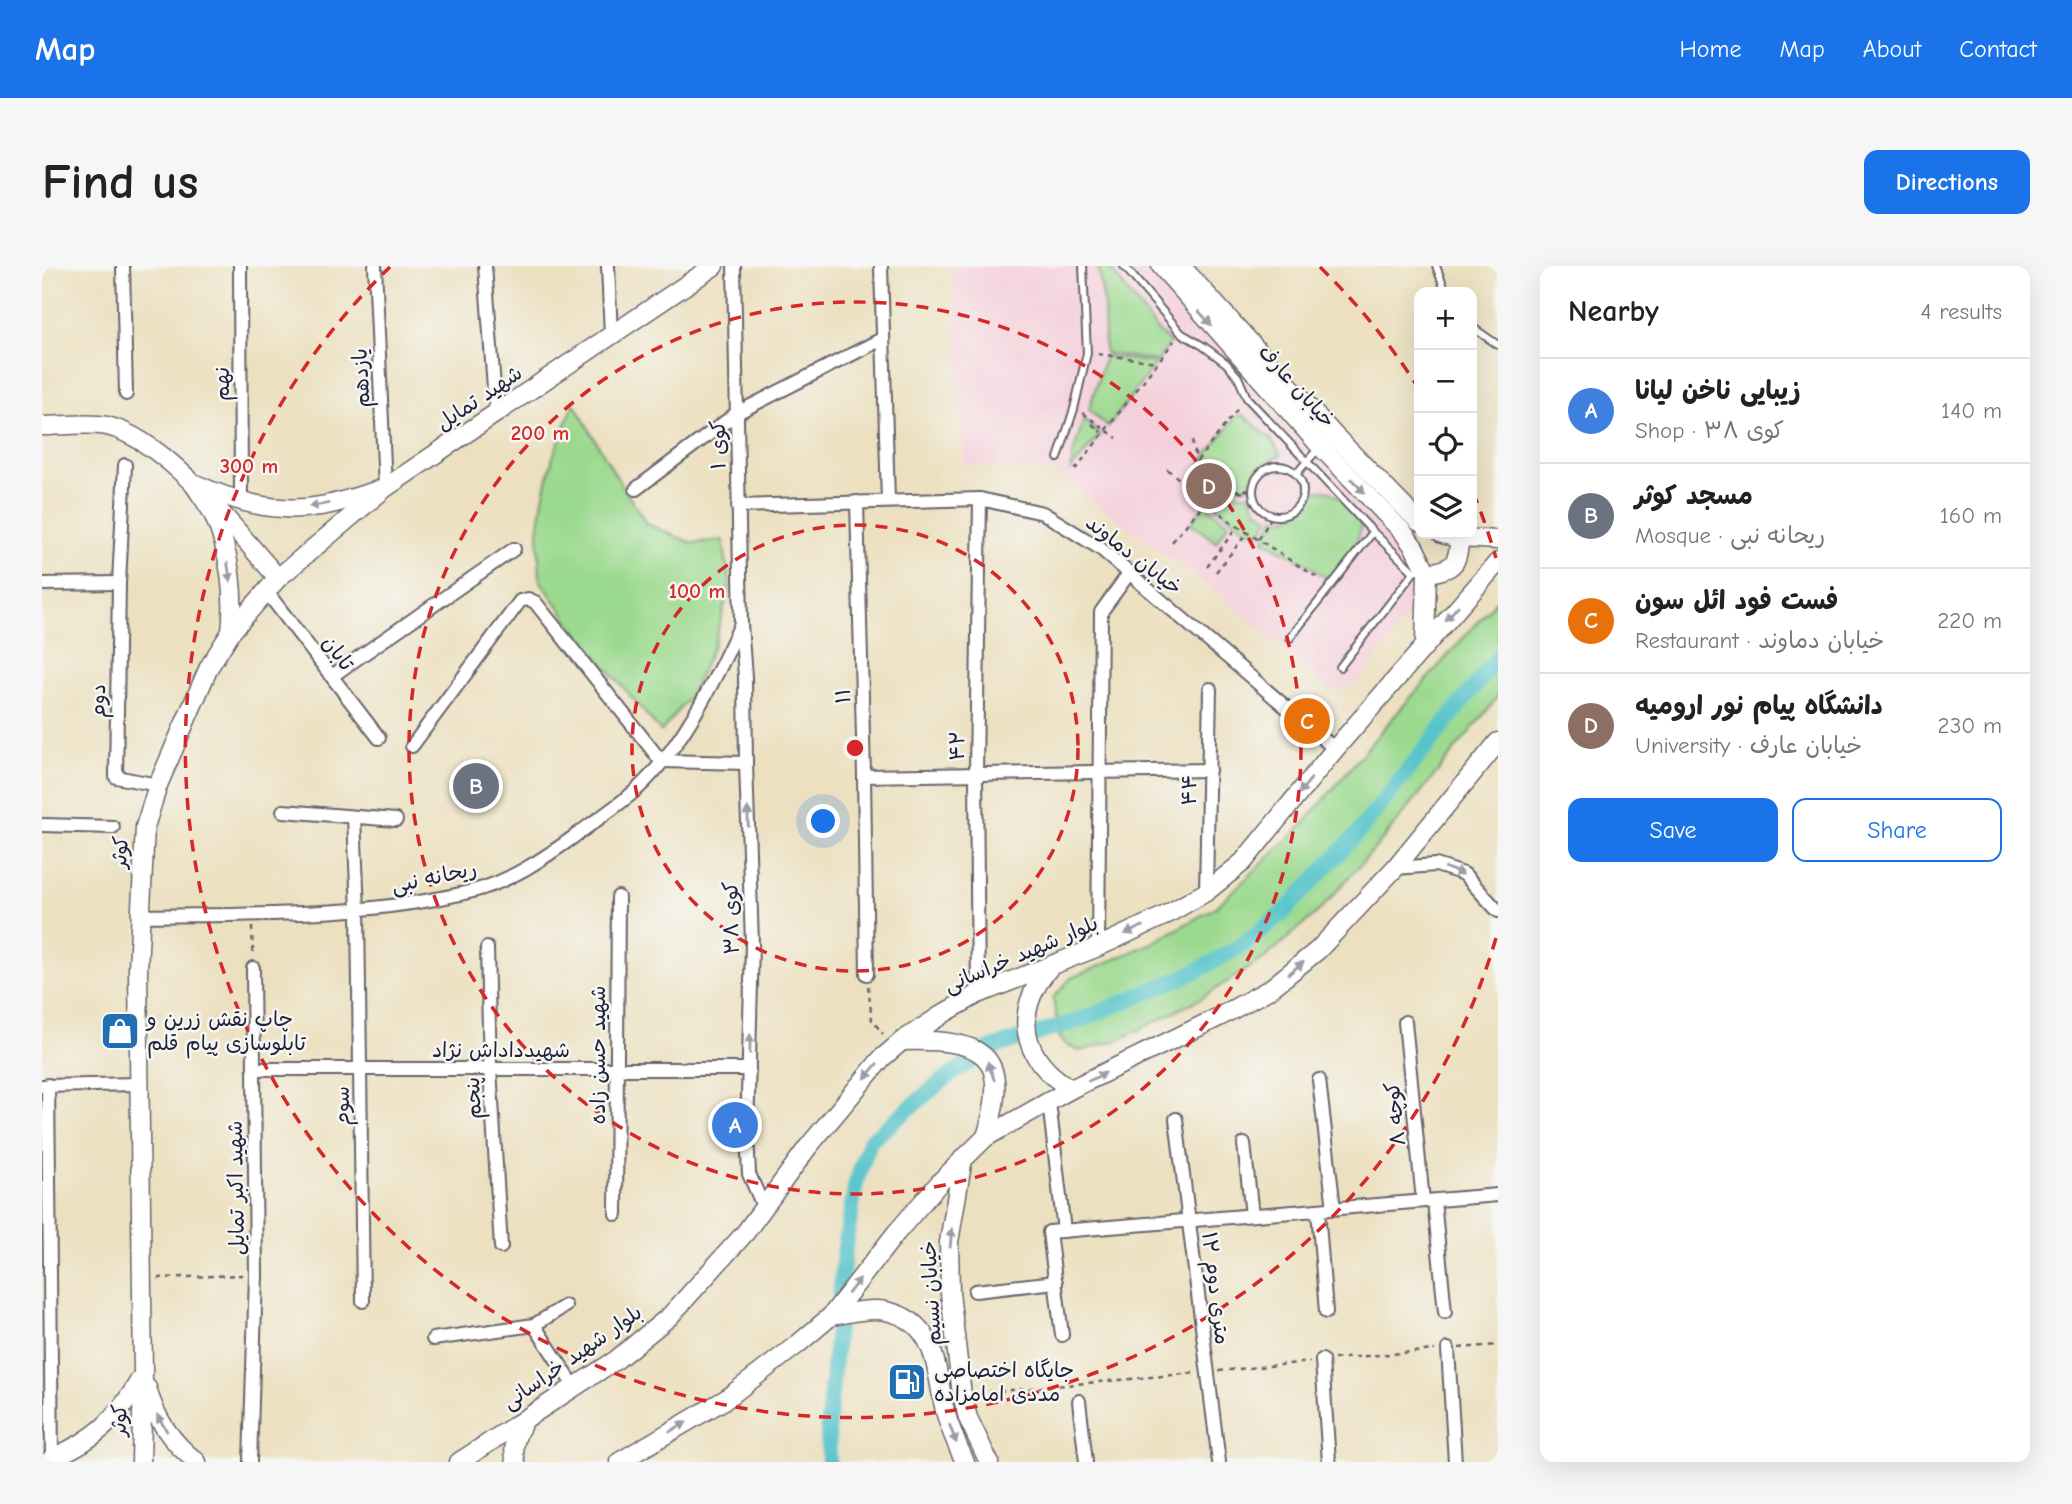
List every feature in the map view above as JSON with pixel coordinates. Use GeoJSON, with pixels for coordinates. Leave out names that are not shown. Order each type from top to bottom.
{"type":"FeatureCollection","features":[{"type":"Feature","properties":{"kind":"main road","name":"شهید تمایل"},"geometry":{"type":"LineString","coordinates":[[272,585],[385,488],[714,266]]}},
{"type":"Feature","properties":{"kind":"main road","name":"خیابان عارف"},"geometry":{"type":"LineString","coordinates":[[1170,268],[1320,446],[1404,532],[1427,573]]}},
{"type":"Feature","properties":{"kind":"main road","name":"خیابان عارف"},"geometry":{"type":"LineString","coordinates":[[1170,268],[1414,517]]}},
{"type":"Feature","properties":{"kind":"main road"},"geometry":{"type":"LineString","coordinates":[[42,426],[106,426],[149,444],[193,484],[272,585]]}},
{"type":"Feature","properties":{"kind":"main road"},"geometry":{"type":"LineString","coordinates":[[193,484],[231,500],[277,508],[320,506],[385,488]]}},
{"type":"Feature","properties":{"kind":"main road"},"geometry":{"type":"LineString","coordinates":[[193,484],[214,515],[226,552],[233,594],[231,632]]}},
{"type":"Feature","properties":{"kind":"main road"},"geometry":{"type":"LineString","coordinates":[[1477,538],[1498,540]]}},
{"type":"Feature","properties":{"kind":"main road"},"geometry":{"type":"LineString","coordinates":[[1425,643],[1427,573],[1453,565],[1458,558],[1452,539]]}},
{"type":"Feature","properties":{"kind":"main road","name":"بلوار شهید خراسانی"},"geometry":{"type":"LineString","coordinates":[[459,1462],[616,1360],[670,1316],[745,1233],[808,1147],[882,1058],[898,1044],[978,994],[1049,968],[1164,916],[1206,892],[1243,862],[1425,643],[1498,562]]}},
{"type":"Feature","properties":{"kind":"main road","name":"کوثر"},"geometry":{"type":"LineString","coordinates":[[141,1462],[143,1376],[139,916],[145,827],[158,785],[209,667],[231,632],[272,585]]}},
{"type":"Feature","properties":{"kind":"main road"},"geometry":{"type":"LineString","coordinates":[[619,1462],[726,1399],[831,1316],[895,1234],[986,1137],[1071,1089],[1219,1017],[1270,989],[1318,950],[1395,868],[1498,742]]}},
{"type":"Feature","properties":{"kind":"main road"},"geometry":{"type":"LineString","coordinates":[[1049,968],[1036,984],[1028,1003],[1026,1024],[1029,1045],[1039,1063],[1053,1079],[1071,1089]]}},
{"type":"Feature","properties":{"kind":"main road"},"geometry":{"type":"LineString","coordinates":[[898,1044],[940,1040],[961,1043],[976,1049],[989,1062],[996,1086],[994,1110],[986,1137]]}},
{"type":"Feature","properties":{"kind":"main road","name":"خیابان نسیم"},"geometry":{"type":"LineString","coordinates":[[964,1158],[950,1242],[950,1293],[962,1395],[968,1418],[989,1462]]}},
{"type":"Feature","properties":{"kind":"main road","name":"خیابان نسیم"},"geometry":{"type":"LineString","coordinates":[[831,1316],[884,1311],[917,1325],[935,1356],[945,1409],[965,1462]]}},
{"type":"Feature","properties":{"kind":"main road"},"geometry":{"type":"LineString","coordinates":[[47,1457],[75,1448],[111,1422],[126,1405],[143,1376]]}},
{"type":"Feature","properties":{"kind":"main road"},"geometry":{"type":"LineString","coordinates":[[143,1376],[152,1405],[166,1431],[186,1454],[197,1462]]}},
{"type":"Feature","properties":{"kind":"main road"},"geometry":{"type":"LineString","coordinates":[[516,1462],[516,1435],[525,1419]]}},
{"type":"Feature","properties":{"kind":"main road"},"geometry":{"type":"LineString","coordinates":[[47,1457],[72,1462]]}},
{"type":"Feature","properties":{"kind":"street"},"geometry":{"type":"LineString","coordinates":[[123,266],[126,394]]}},
{"type":"Feature","properties":{"kind":"street","name":"نهم"},"geometry":{"type":"LineString","coordinates":[[240,266],[241,502]]}},
{"type":"Feature","properties":{"kind":"street","name":"یازدهم"},"geometry":{"type":"LineString","coordinates":[[375,266],[385,488]]}},
{"type":"Feature","properties":{"kind":"street"},"geometry":{"type":"LineString","coordinates":[[485,266],[496,415]]}},
{"type":"Feature","properties":{"kind":"street"},"geometry":{"type":"LineString","coordinates":[[608,266],[611,336]]}},
{"type":"Feature","properties":{"kind":"street","name":"کوی ۱"},"geometry":{"type":"LineString","coordinates":[[734,266],[741,624]]}},
{"type":"Feature","properties":{"kind":"street"},"geometry":{"type":"LineString","coordinates":[[881,266],[888,501]]}},
{"type":"Feature","properties":{"kind":"street"},"geometry":{"type":"LineString","coordinates":[[636,489],[737,413],[882,339]]}},
{"type":"Feature","properties":{"kind":"street"},"geometry":{"type":"LineString","coordinates":[[42,584],[119,583],[125,465]]}},
{"type":"Feature","properties":{"kind":"street","name":"خیابان دماوند"},"geometry":{"type":"LineString","coordinates":[[738,506],[980,499],[1043,513],[1101,549],[1130,572],[1335,749]]}},
{"type":"Feature","properties":{"kind":"street","name":"۴۲"},"geometry":{"type":"LineString","coordinates":[[978,994],[976,774],[980,499]]}},
{"type":"Feature","properties":{"kind":"street","name":"۱۱"},"geometry":{"type":"LineString","coordinates":[[857,502],[867,974]]}},
{"type":"Feature","properties":{"kind":"street"},"geometry":{"type":"LineString","coordinates":[[332,676],[514,549]]}},
{"type":"Feature","properties":{"kind":"street"},"geometry":{"type":"LineString","coordinates":[[1098,947],[1101,612],[1130,572]]}},
{"type":"Feature","properties":{"kind":"street","name":"دوم"},"geometry":{"type":"LineString","coordinates":[[119,583],[116,777],[158,785]]}},
{"type":"Feature","properties":{"kind":"street","name":"تابان"},"geometry":{"type":"LineString","coordinates":[[272,585],[332,676],[379,738]]}},
{"type":"Feature","properties":{"kind":"street"},"geometry":{"type":"LineString","coordinates":[[412,746],[520,601],[528,599],[535,602],[661,761],[746,763]]}},
{"type":"Feature","properties":{"kind":"street","name":"ریحانه نبی"},"geometry":{"type":"LineString","coordinates":[[139,916],[358,911],[475,891],[539,863],[636,789],[661,761],[685,729],[718,674],[741,624]]}},
{"type":"Feature","properties":{"kind":"street","name":"کوی ۳۸"},"geometry":{"type":"LineString","coordinates":[[741,624],[745,677],[752,944],[749,1174],[764,1208]]}},
{"type":"Feature","properties":{"kind":"street","name":"۴۴"},"geometry":{"type":"LineString","coordinates":[[1206,892],[1210,689]]}},
{"type":"Feature","properties":{"kind":"street"},"geometry":{"type":"LineString","coordinates":[[864,776],[1209,770]]}},
{"type":"Feature","properties":{"kind":"street"},"geometry":{"type":"LineString","coordinates":[[283,811],[396,820]]}},
{"type":"Feature","properties":{"kind":"street","name":"سوم"},"geometry":{"type":"LineString","coordinates":[[354,817],[361,1071],[363,1301]]}},
{"type":"Feature","properties":{"kind":"street"},"geometry":{"type":"LineString","coordinates":[[42,825],[113,827]]}},
{"type":"Feature","properties":{"kind":"street"},"geometry":{"type":"LineString","coordinates":[[1395,868],[1436,865],[1464,874],[1498,911]]}},
{"type":"Feature","properties":{"kind":"street","name":"شهید حسن زاده"},"geometry":{"type":"LineString","coordinates":[[616,1214],[618,897]]}},
{"type":"Feature","properties":{"kind":"street","name":"پنجم"},"geometry":{"type":"LineString","coordinates":[[487,948],[501,1247]]}},
{"type":"Feature","properties":{"kind":"street","name":"شهید اکبر تمایل"},"geometry":{"type":"LineString","coordinates":[[250,1462],[256,1275],[253,968]]}},
{"type":"Feature","properties":{"kind":"street","name":"کوچه ۸"},"geometry":{"type":"LineString","coordinates":[[1405,1022],[1445,1312]]}},
{"type":"Feature","properties":{"kind":"street","name":"شهیدداداش نژاد"},"geometry":{"type":"LineString","coordinates":[[254,1069],[749,1069]]}},
{"type":"Feature","properties":{"kind":"street"},"geometry":{"type":"LineString","coordinates":[[1320,1080],[1334,1209]]}},
{"type":"Feature","properties":{"kind":"street"},"geometry":{"type":"LineString","coordinates":[[47,1457],[45,1086],[139,1084]]}},
{"type":"Feature","properties":{"kind":"street"},"geometry":{"type":"LineString","coordinates":[[1049,1102],[1064,1231]]}},
{"type":"Feature","properties":{"kind":"street","name":"۱۲ متری دوم"},"geometry":{"type":"LineString","coordinates":[[1176,1119],[1219,1462]]}},
{"type":"Feature","properties":{"kind":"street"},"geometry":{"type":"LineString","coordinates":[[1244,1143],[1252,1216]]}},
{"type":"Feature","properties":{"kind":"street"},"geometry":{"type":"LineString","coordinates":[[1062,1335],[1049,1232],[1498,1195]]}},
{"type":"Feature","properties":{"kind":"street"},"geometry":{"type":"LineString","coordinates":[[1318,1210],[1326,1312]]}},
{"type":"Feature","properties":{"kind":"street"},"geometry":{"type":"LineString","coordinates":[[975,1291],[1056,1282]]}},
{"type":"Feature","properties":{"kind":"street"},"geometry":{"type":"LineString","coordinates":[[433,1339],[534,1325],[565,1306]]}},
{"type":"Feature","properties":{"kind":"street"},"geometry":{"type":"LineString","coordinates":[[534,1325],[574,1386]]}},
{"type":"Feature","properties":{"kind":"street"},"geometry":{"type":"LineString","coordinates":[[1448,1349],[1455,1462]]}},
{"type":"Feature","properties":{"kind":"street"},"geometry":{"type":"LineString","coordinates":[[1322,1360],[1329,1462]]}},
{"type":"Feature","properties":{"kind":"street"},"geometry":{"type":"LineString","coordinates":[[1079,1401],[1086,1462]]}},
{"type":"Feature","properties":{"kind":"lane"},"geometry":{"type":"LineString","coordinates":[[1058,458],[1087,353],[1083,266]]}},
{"type":"Feature","properties":{"kind":"lane"},"geometry":{"type":"LineString","coordinates":[[1124,266],[1181,333],[1226,363],[1238,377],[1247,398],[1414,572],[1340,667]]}},
{"type":"Feature","properties":{"kind":"lane"},"geometry":{"type":"LineString","coordinates":[[1436,266],[1444,287]]}},
{"type":"Feature","properties":{"kind":"lane"},"geometry":{"type":"LineString","coordinates":[[1477,330],[1498,345]]}},
{"type":"Feature","properties":{"kind":"lane"},"geometry":{"type":"LineString","coordinates":[[1296,474],[1320,446]]}},
{"type":"Feature","properties":{"kind":"lane"},"geometry":{"type":"LineString","coordinates":[[1271,466],[1288,467],[1296,474],[1303,486],[1300,503],[1288,514],[1272,516],[1258,507],[1252,492],[1257,476],[1271,466]]}},
{"type":"Feature","properties":{"kind":"lane"},"geometry":{"type":"LineString","coordinates":[[1290,638],[1373,532]]}},
{"type":"Feature","properties":{"kind":"path"},"geometry":{"type":"LineString","coordinates":[[1075,470],[1181,333]]}},
{"type":"Feature","properties":{"kind":"path"},"geometry":{"type":"LineString","coordinates":[[1087,353],[1157,362],[1106,355]]}},
{"type":"Feature","properties":{"kind":"path"},"geometry":{"type":"LineString","coordinates":[[1197,461],[1247,398]]}},
{"type":"Feature","properties":{"kind":"path"},"geometry":{"type":"LineString","coordinates":[[1074,407],[1117,438]]}},
{"type":"Feature","properties":{"kind":"path"},"geometry":{"type":"LineString","coordinates":[[1092,424],[1101,432]]}},
{"type":"Feature","properties":{"kind":"path"},"geometry":{"type":"LineString","coordinates":[[1191,438],[1206,501]]}},
{"type":"Feature","properties":{"kind":"path"},"geometry":{"type":"LineString","coordinates":[[1167,469],[1238,526],[1330,586]]}},
{"type":"Feature","properties":{"kind":"path"},"geometry":{"type":"LineString","coordinates":[[1204,492],[1252,492]]}},
{"type":"Feature","properties":{"kind":"path"},"geometry":{"type":"LineString","coordinates":[[1172,542],[1206,501]]}},
{"type":"Feature","properties":{"kind":"path"},"geometry":{"type":"LineString","coordinates":[[1259,539],[1272,516]]}},
{"type":"Feature","properties":{"kind":"path"},"geometry":{"type":"LineString","coordinates":[[1207,567],[1238,526]]}},
{"type":"Feature","properties":{"kind":"path"},"geometry":{"type":"LineString","coordinates":[[1216,572],[1248,532]]}},
{"type":"Feature","properties":{"kind":"path"},"geometry":{"type":"LineString","coordinates":[[252,913],[253,968]]}},
{"type":"Feature","properties":{"kind":"path"},"geometry":{"type":"LineString","coordinates":[[867,974],[872,1020],[898,1044]]}},
{"type":"Feature","properties":{"kind":"path"},"geometry":{"type":"LineString","coordinates":[[141,1279],[256,1275]]}},
{"type":"Feature","properties":{"kind":"path"},"geometry":{"type":"LineString","coordinates":[[962,1395],[1498,1345]]}},
{"type":"Feature","properties":{"kind":"shaded area"},"geometry":{"type":"Polygon","coordinates":[[[953,266],[1155,266],[1274,416],[1407,548],[1421,581],[1422,598],[1358,683],[1334,692],[1225,599],[1052,471],[964,465],[953,266]]]}},
{"type":"Feature","properties":{"kind":"green space"},"geometry":{"type":"Polygon","coordinates":[[[1098,266],[1108,266],[1170,343],[1158,361],[1105,353],[1104,304],[1098,266]]]}},
{"type":"Feature","properties":{"kind":"green space"},"geometry":{"type":"Polygon","coordinates":[[[1105,356],[1156,363],[1108,427],[1089,410],[1105,356]]]}},
{"type":"Feature","properties":{"kind":"green space"},"geometry":{"type":"Polygon","coordinates":[[[574,403],[647,524],[692,543],[723,540],[730,586],[714,644],[690,696],[661,732],[579,635],[540,580],[538,532],[543,498],[553,457],[574,403]]]}},
{"type":"Feature","properties":{"kind":"green space"},"geometry":{"type":"Polygon","coordinates":[[[1243,415],[1272,440],[1281,456],[1260,468],[1252,477],[1248,488],[1217,486],[1200,475],[1202,468],[1199,465],[1237,416],[1243,415]]]}},
{"type":"Feature","properties":{"kind":"green space"},"geometry":{"type":"Polygon","coordinates":[[[1084,419],[1100,435],[1071,470],[1072,457],[1084,419]]]}},
{"type":"Feature","properties":{"kind":"green space"},"geometry":{"type":"Polygon","coordinates":[[[1326,490],[1342,500],[1362,526],[1355,545],[1329,581],[1312,567],[1264,540],[1274,518],[1293,515],[1315,491],[1326,490]]]}},
{"type":"Feature","properties":{"kind":"green space"},"geometry":{"type":"Polygon","coordinates":[[[1216,494],[1250,494],[1257,509],[1269,518],[1260,534],[1253,529],[1249,532],[1212,503],[1216,494]]]}},
{"type":"Feature","properties":{"kind":"green space"},"geometry":{"type":"Polygon","coordinates":[[[1205,504],[1229,524],[1216,542],[1191,523],[1205,504]]]}},
{"type":"Feature","properties":{"kind":"green space"},"geometry":{"type":"Polygon","coordinates":[[[1498,599],[1498,697],[1383,839],[1321,909],[1266,957],[1200,999],[1121,1039],[1081,1051],[1068,1046],[1060,1038],[1053,998],[1071,978],[1152,943],[1216,907],[1302,826],[1498,599]]]}},
{"type":"Feature","properties":{"kind":"waterway"},"geometry":{"type":"LineString","coordinates":[[1037,1034],[1088,1017],[1195,972],[1244,944],[1285,911],[1357,834],[1498,657]]}},
{"type":"Feature","properties":{"kind":"waterway"},"geometry":{"type":"LineString","coordinates":[[989,1049],[1019,1039]]}},
{"type":"Feature","properties":{"kind":"waterway"},"geometry":{"type":"LineString","coordinates":[[840,1293],[856,1183],[870,1141],[942,1081],[974,1059]]}},
{"type":"Feature","properties":{"kind":"waterway"},"geometry":{"type":"LineString","coordinates":[[829,1462],[828,1425],[838,1318]]}},
{"type":"Feature","properties":{"kind":"place","name":"دانشگاه پیام نور ارومیه"},"geometry":{"type":"Point","coordinates":[1209,486]}},
{"type":"Feature","properties":{"kind":"place","name":"فست فود ائل سون"},"geometry":{"type":"Point","coordinates":[1307,721]}},
{"type":"Feature","properties":{"kind":"place","name":"مسجد کوثر"},"geometry":{"type":"Point","coordinates":[476,786]}},
{"type":"Feature","properties":{"kind":"place","name":"چاپ نقش زرین و تابلوسازی پیام قلم"},"geometry":{"type":"Point","coordinates":[120,1031]}},
{"type":"Feature","properties":{"kind":"place","name":"زیبایی ناخن لیانا"},"geometry":{"type":"Point","coordinates":[735,1125]}},
{"type":"Feature","properties":{"kind":"place","name":"جایگاه اختصاصی مددی امامزاده"},"geometry":{"type":"Point","coordinates":[907,1382]}}]}
